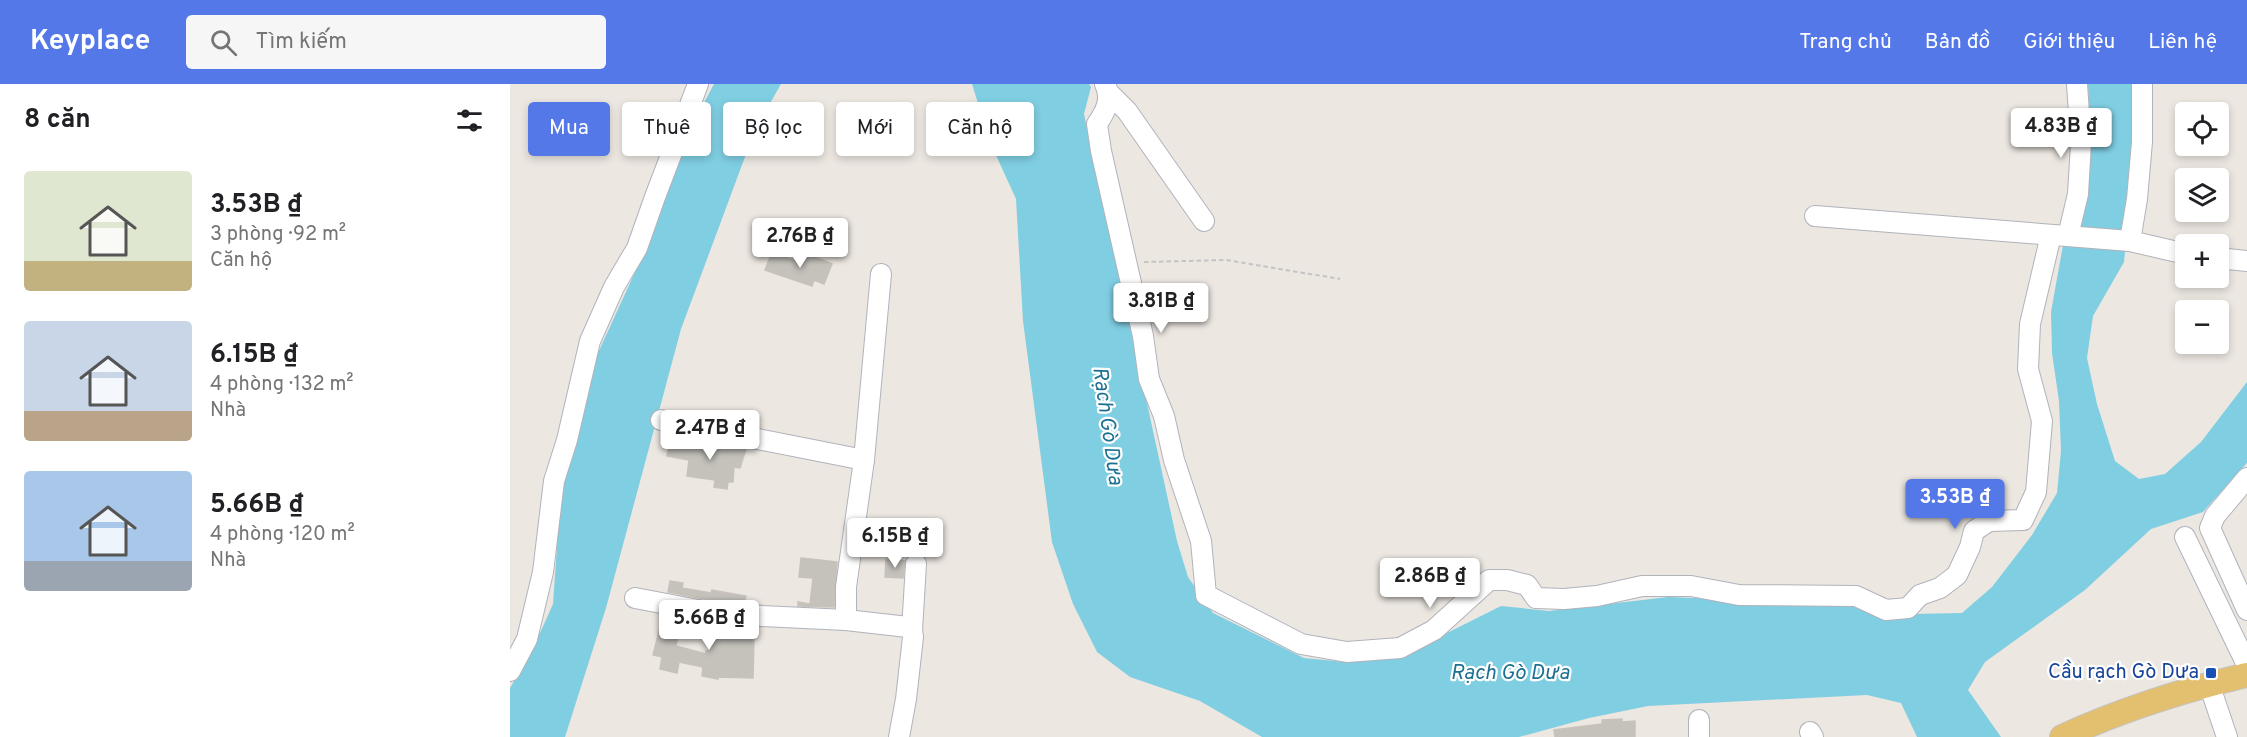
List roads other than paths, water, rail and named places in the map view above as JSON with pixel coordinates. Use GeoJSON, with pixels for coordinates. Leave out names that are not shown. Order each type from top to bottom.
{"type":"FeatureCollection","features":[{"type":"Feature","properties":{"kind":"main road"},"geometry":{"type":"LineString","coordinates":[[2074,734],[2209,684],[2247,675]]}},
{"type":"Feature","properties":{"kind":"street"},"geometry":{"type":"LineString","coordinates":[[510,671],[527,639],[538,594],[543,572],[554,481],[567,440],[590,341],[614,287],[637,248],[698,84]]}},
{"type":"Feature","properties":{"kind":"street"},"geometry":{"type":"LineString","coordinates":[[1107,88],[1106,111],[1097,124],[1101,151],[1127,262],[1149,379],[1164,416],[1174,460],[1201,541],[1206,595],[1301,644],[1347,652],[1400,648],[1434,630],[1489,580],[1507,580],[1527,585],[1536,598],[1597,596],[1642,586],[1690,586],[1739,595],[1856,596],[1886,610],[1908,608],[1920,595],[1940,588],[1957,575],[1970,547],[1974,531],[1989,521],[2024,520],[2036,492],[2042,421],[2028,369],[2030,324],[2059,235],[2078,194],[2081,144],[2077,84]]}},
{"type":"Feature","properties":{"kind":"street"},"geometry":{"type":"LineString","coordinates":[[2130,241],[2137,199],[2142,142],[2142,84]]}},
{"type":"Feature","properties":{"kind":"street"},"geometry":{"type":"LineString","coordinates":[[1107,88],[1127,111],[1204,221]]}},
{"type":"Feature","properties":{"kind":"street"},"geometry":{"type":"LineString","coordinates":[[1815,216],[2130,241],[2175,251]]}},
{"type":"Feature","properties":{"kind":"street"},"geometry":{"type":"LineString","coordinates":[[2229,259],[2247,261]]}},
{"type":"Feature","properties":{"kind":"street"},"geometry":{"type":"LineString","coordinates":[[846,620],[846,587],[864,460],[881,274]]}},
{"type":"Feature","properties":{"kind":"street"},"geometry":{"type":"LineString","coordinates":[[661,420],[864,460]]}},
{"type":"Feature","properties":{"kind":"street"},"geometry":{"type":"LineString","coordinates":[[2247,478],[2215,516],[2210,528],[2247,610]]}},
{"type":"Feature","properties":{"kind":"street"},"geometry":{"type":"LineString","coordinates":[[2186,537],[2247,665]]}},
{"type":"Feature","properties":{"kind":"street"},"geometry":{"type":"LineString","coordinates":[[899,737],[906,699],[916,564]]}},
{"type":"Feature","properties":{"kind":"street"},"geometry":{"type":"LineString","coordinates":[[635,598],[719,614],[846,620],[908,627],[912,630]]}},
{"type":"Feature","properties":{"kind":"street"},"geometry":{"type":"LineString","coordinates":[[2209,684],[2227,737]]}},
{"type":"Feature","properties":{"kind":"water"},"geometry":{"type":"Polygon","coordinates":[[[714,84],[781,84],[771,102],[723,102],[723,156],[745,156],[681,329],[606,608],[565,737],[510,737],[510,688],[531,653],[553,604],[562,476],[597,355],[647,246],[680,156],[711,156],[711,102],[704,102],[714,84]]]}},
{"type":"Feature","properties":{"kind":"water","name":"Rạch Gò Dưa"},"geometry":{"type":"Polygon","coordinates":[[[972,84],[1089,84],[1091,87],[1084,114],[1177,541],[1188,577],[1213,613],[1304,658],[1345,662],[1407,653],[1501,606],[1549,611],[1668,597],[1850,604],[1913,614],[1962,613],[1992,587],[2032,535],[2057,493],[2061,451],[2059,401],[2052,353],[2051,312],[2063,245],[2090,134],[2088,84],[2134,84],[2136,145],[2124,262],[2093,316],[2087,358],[2097,404],[2115,461],[2139,479],[2165,474],[2201,442],[2247,382],[2247,463],[2203,512],[2151,529],[2085,590],[1985,662],[1968,690],[2001,737],[1917,737],[1901,703],[1867,695],[1648,706],[1589,718],[1519,737],[1262,737],[1200,701],[1130,677],[1097,652],[1073,604],[1052,542],[1023,321],[1016,199],[996,156],[1034,156],[1034,102],[978,102],[972,84]]]}},
{"type":"Feature","properties":{"kind":"place","name":"Cầu rạch Gò Dưa"},"geometry":{"type":"Point","coordinates":[2211,673]}}]}
